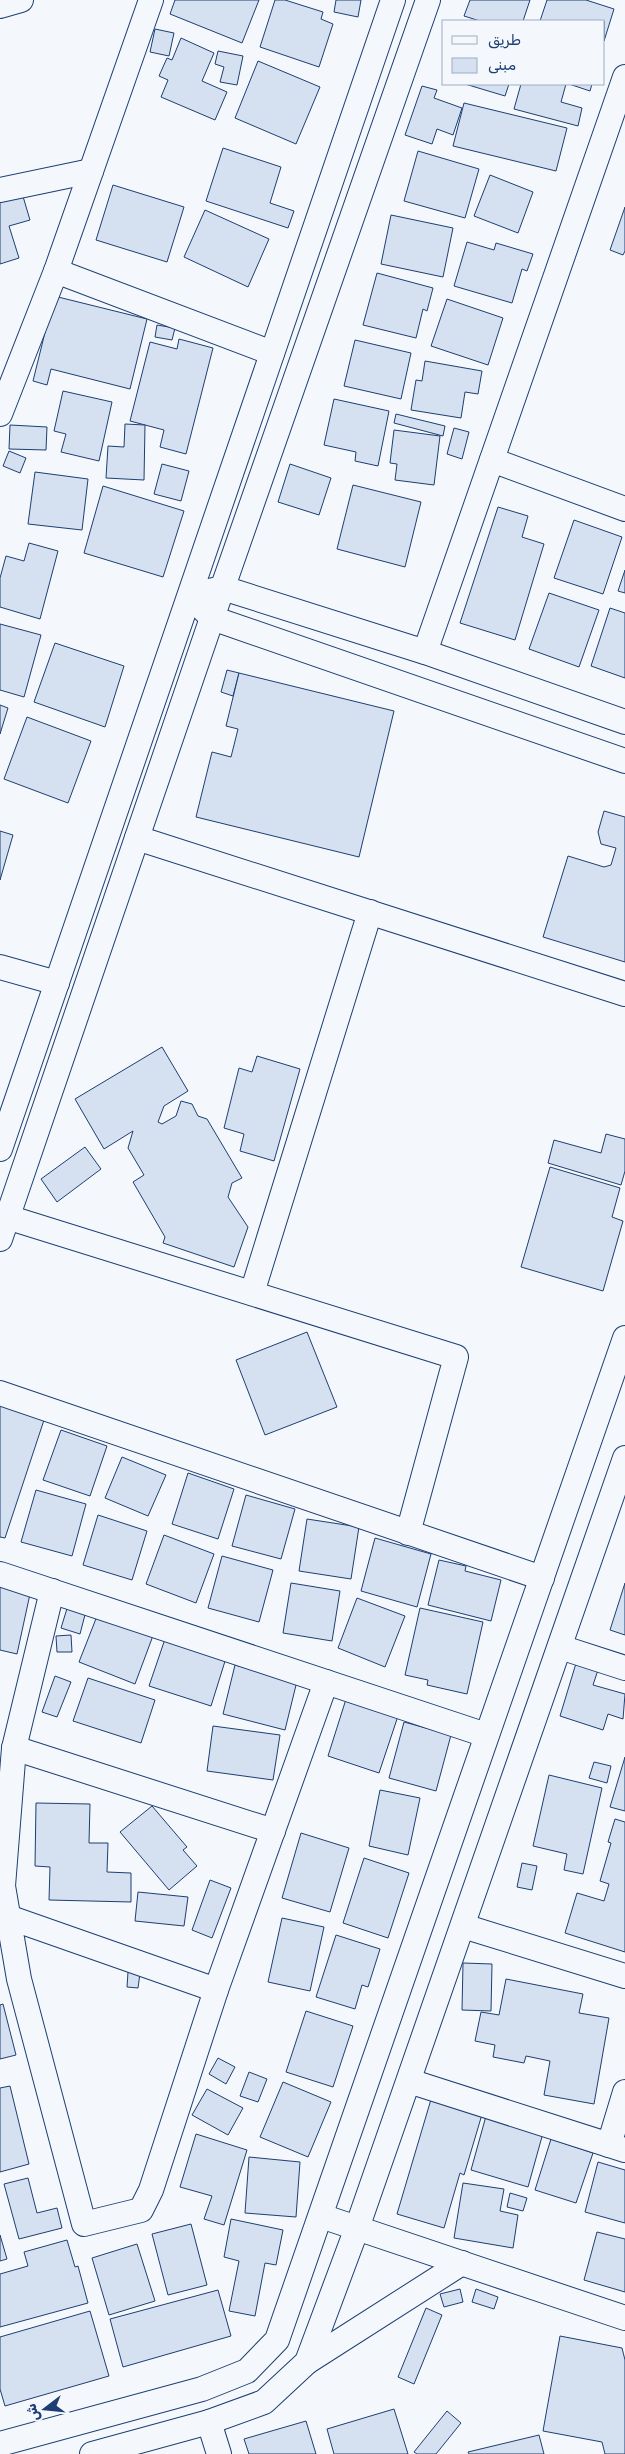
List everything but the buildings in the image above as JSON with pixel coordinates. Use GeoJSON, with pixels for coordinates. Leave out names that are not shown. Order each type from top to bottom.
{"type":"FeatureCollection","features":[{"type":"Feature","properties":{"kind":"street"},"geometry":{"type":"LineString","coordinates":[[0,6],[21,0]]}},
{"type":"Feature","properties":{"kind":"street"},"geometry":{"type":"LineString","coordinates":[[0,414],[56,271],[151,0]]}},
{"type":"Feature","properties":{"kind":"street"},"geometry":{"type":"LineString","coordinates":[[0,1149],[393,0]]}},
{"type":"Feature","properties":{"kind":"street"},"geometry":{"type":"LineString","coordinates":[[408,1533],[456,1357],[252,1293],[4,1228],[212,618],[428,0]]}},
{"type":"Feature","properties":{"kind":"street"},"geometry":{"type":"LineString","coordinates":[[425,652],[625,77]]}},
{"type":"Feature","properties":{"kind":"street"},"geometry":{"type":"LineString","coordinates":[[0,190],[91,171]]}},
{"type":"Feature","properties":{"kind":"street"},"geometry":{"type":"LineString","coordinates":[[56,271],[272,354]]}},
{"type":"Feature","properties":{"kind":"street"},"geometry":{"type":"LineString","coordinates":[[492,460],[625,510]]}},
{"type":"Feature","properties":{"kind":"street"},"geometry":{"type":"LineString","coordinates":[[189,595],[223,588],[425,652],[625,722]]}},
{"type":"Feature","properties":{"kind":"street"},"geometry":{"type":"LineString","coordinates":[[189,595],[212,618],[625,760]]}},
{"type":"Feature","properties":{"kind":"street"},"geometry":{"type":"LineString","coordinates":[[137,838],[625,994]]}},
{"type":"Feature","properties":{"kind":"street"},"geometry":{"type":"LineString","coordinates":[[252,1293],[370,912]]}},
{"type":"Feature","properties":{"kind":"street"},"geometry":{"type":"LineString","coordinates":[[0,967],[57,983]]}},
{"type":"Feature","properties":{"kind":"street"},"geometry":{"type":"LineString","coordinates":[[0,2444],[202,2389],[247,2371],[277,2340],[625,1338]]}},
{"type":"Feature","properties":{"kind":"street"},"geometry":{"type":"LineString","coordinates":[[0,1393],[542,1578]]}},
{"type":"Feature","properties":{"kind":"street"},"geometry":{"type":"LineString","coordinates":[[307,2362],[357,2228],[625,1458]]}},
{"type":"Feature","properties":{"kind":"street"},"geometry":{"type":"LineString","coordinates":[[0,1574],[486,1735]]}},
{"type":"Feature","properties":{"kind":"street"},"geometry":{"type":"LineString","coordinates":[[52,1591],[14,1748],[3,1886],[18,1979],[84,2224],[141,2210],[151,2190],[216,1990],[326,1682]]}},
{"type":"Feature","properties":{"kind":"street"},"geometry":{"type":"LineString","coordinates":[[560,1647],[625,1668]]}},
{"type":"Feature","properties":{"kind":"street"},"geometry":{"type":"LineString","coordinates":[[14,1748],[273,1831]]}},
{"type":"Feature","properties":{"kind":"street"},"geometry":{"type":"LineString","coordinates":[[8,1916],[216,1990]]}},
{"type":"Feature","properties":{"kind":"street"},"geometry":{"type":"LineString","coordinates":[[462,1926],[625,1976]]}},
{"type":"Feature","properties":{"kind":"street"},"geometry":{"type":"LineString","coordinates":[[408,2081],[617,2147],[625,2092]]}},
{"type":"Feature","properties":{"kind":"street"},"geometry":{"type":"LineString","coordinates":[[321,2216],[625,2318]]}},
{"type":"Feature","properties":{"kind":"street"},"geometry":{"type":"LineString","coordinates":[[92,2454],[209,2422],[264,2402],[307,2362],[462,2263]]}},
{"type":"Feature","properties":{"kind":"street"},"geometry":{"type":"LineString","coordinates":[[209,2422],[219,2454]]}}]}
